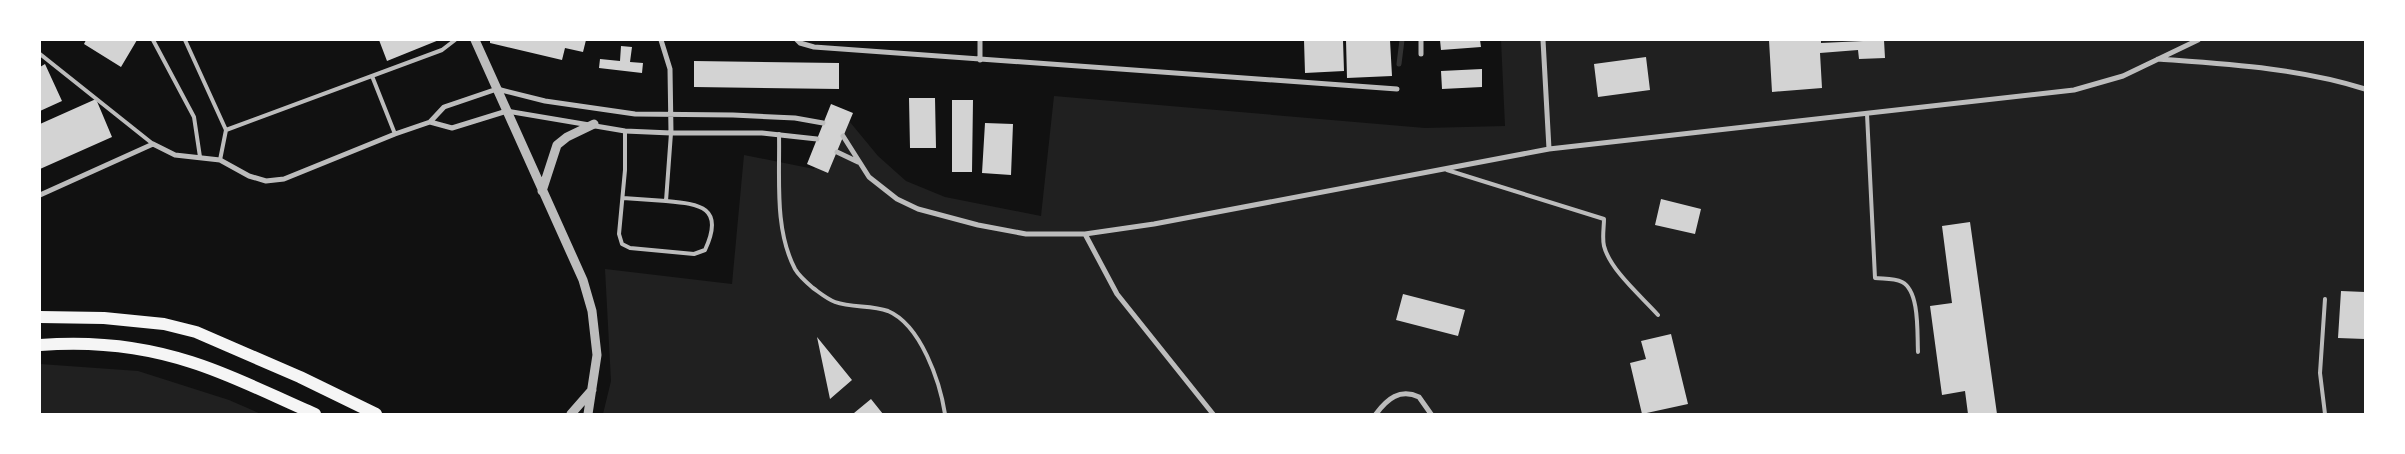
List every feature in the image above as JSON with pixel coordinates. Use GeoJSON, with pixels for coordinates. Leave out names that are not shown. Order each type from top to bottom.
{"type":"FeatureCollection","features":[{"type":"Feature","properties":{"kind":"main road"},"geometry":{"type":"LineString","coordinates":[[40,317],[104,318],[164,324],[196,332],[300,377],[376,414]]}},
{"type":"Feature","properties":{"kind":"main road"},"geometry":{"type":"LineString","coordinates":[[40,345],[119,345],[159,353],[193,362],[315,414]]}},
{"type":"Feature","properties":{"kind":"street"},"geometry":{"type":"LineString","coordinates":[[475,40],[583,280],[592,311],[597,355],[588,414]]}},
{"type":"Feature","properties":{"kind":"street"},"geometry":{"type":"LineString","coordinates":[[661,40],[670,69],[671,133]]}},
{"type":"Feature","properties":{"kind":"street"},"geometry":{"type":"LineString","coordinates":[[797,40],[800,43],[814,47],[1397,88]]}},
{"type":"Feature","properties":{"kind":"street"},"geometry":{"type":"LineString","coordinates":[[980,40],[980,60]]}},
{"type":"Feature","properties":{"kind":"street"},"geometry":{"type":"LineString","coordinates":[[1421,40],[1422,54]]}},
{"type":"Feature","properties":{"kind":"street"},"geometry":{"type":"LineString","coordinates":[[1543,40],[1549,149]]}},
{"type":"Feature","properties":{"kind":"street"},"geometry":{"type":"LineString","coordinates":[[843,136],[859,162],[878,185],[897,199],[918,209],[978,225],[1017,232],[1051,235],[1085,234],[1154,224],[1549,149],[2074,90],[2122,76],[2198,40]]}},
{"type":"Feature","properties":{"kind":"street"},"geometry":{"type":"LineString","coordinates":[[2157,59],[2269,70],[2327,79],[2365,89]]}},
{"type":"Feature","properties":{"kind":"street"},"geometry":{"type":"LineString","coordinates":[[40,195],[153,144],[175,155],[220,160],[249,176],[266,181],[284,179],[395,134],[430,122],[444,108],[497,89],[577,106],[635,114],[763,116],[823,123]]}},
{"type":"Feature","properties":{"kind":"street"},"geometry":{"type":"LineString","coordinates":[[430,122],[452,128],[507,111],[594,124],[625,131],[779,134],[817,139]]}},
{"type":"Feature","properties":{"kind":"street"},"geometry":{"type":"LineString","coordinates":[[542,191],[557,145],[567,136],[594,124]]}},
{"type":"Feature","properties":{"kind":"street"},"geometry":{"type":"LineString","coordinates":[[837,152],[859,162]]}},
{"type":"Feature","properties":{"kind":"street"},"geometry":{"type":"LineString","coordinates":[[1085,234],[1117,294],[1213,414]]}},
{"type":"Feature","properties":{"kind":"street"},"geometry":{"type":"LineString","coordinates":[[571,414],[592,390]]}},
{"type":"Feature","properties":{"kind":"street"},"geometry":{"type":"LineString","coordinates":[[1376,414],[1386,401],[1404,393],[1420,397],[1431,414]]}},
{"type":"Feature","properties":{"kind":"lane"},"geometry":{"type":"LineString","coordinates":[[153,40],[194,117],[200,157]]}},
{"type":"Feature","properties":{"kind":"lane"},"geometry":{"type":"LineString","coordinates":[[185,40],[226,130],[220,160]]}},
{"type":"Feature","properties":{"kind":"lane"},"geometry":{"type":"LineString","coordinates":[[226,130],[442,50],[455,40]]}},
{"type":"Feature","properties":{"kind":"lane"},"geometry":{"type":"LineString","coordinates":[[40,54],[153,144]]}},
{"type":"Feature","properties":{"kind":"lane"},"geometry":{"type":"LineString","coordinates":[[372,76],[395,134]]}},
{"type":"Feature","properties":{"kind":"lane"},"geometry":{"type":"LineString","coordinates":[[1867,114],[1875,278],[1895,279],[1904,283],[1912,293],[1915,302],[1918,352]]}},
{"type":"Feature","properties":{"kind":"lane"},"geometry":{"type":"LineString","coordinates":[[623,198],[697,204],[707,210],[711,220],[710,238],[705,250],[694,254],[630,248],[622,244],[619,234],[623,198],[625,131]]}},
{"type":"Feature","properties":{"kind":"lane"},"geometry":{"type":"LineString","coordinates":[[666,200],[671,133]]}},
{"type":"Feature","properties":{"kind":"lane"},"geometry":{"type":"LineString","coordinates":[[779,134],[780,217],[788,254],[795,270],[811,286],[836,302],[887,311],[899,318],[921,344],[932,366],[942,393],[945,414]]}},
{"type":"Feature","properties":{"kind":"lane"},"geometry":{"type":"LineString","coordinates":[[1446,169],[1604,218],[1604,245],[1608,257],[1616,269],[1658,315]]}},
{"type":"Feature","properties":{"kind":"lane"},"geometry":{"type":"LineString","coordinates":[[2324,414],[2320,373],[2325,299]]}},
{"type":"Feature","properties":{"kind":"shaded area"},"geometry":{"type":"Polygon","coordinates":[[[1501,40],[2365,40],[2365,414],[603,414],[611,381],[605,269],[732,284],[744,155],[814,169],[840,110],[878,156],[906,181],[945,197],[1041,216],[1054,96],[1425,128],[1505,126],[1501,40]]]}},
{"type":"Feature","properties":{"kind":"shaded area"},"geometry":{"type":"Polygon","coordinates":[[[40,364],[138,371],[229,400],[261,414],[40,414],[40,364]]]}},
{"type":"Feature","properties":{"kind":"building"},"geometry":{"type":"Polygon","coordinates":[[[86,40],[137,40],[121,67],[84,44],[86,40]]]}},
{"type":"Feature","properties":{"kind":"building"},"geometry":{"type":"Polygon","coordinates":[[[379,40],[439,40],[387,61],[379,40]]]}},
{"type":"Feature","properties":{"kind":"building"},"geometry":{"type":"Polygon","coordinates":[[[490,40],[586,40],[583,52],[565,48],[562,60],[490,43],[490,40]]]}},
{"type":"Feature","properties":{"kind":"building"},"geometry":{"type":"Polygon","coordinates":[[[1304,40],[1343,40],[1344,71],[1305,73],[1304,40]]]}},
{"type":"Feature","properties":{"kind":"building"},"geometry":{"type":"Polygon","coordinates":[[[1346,40],[1390,40],[1392,76],[1347,78],[1346,40]]]}},
{"type":"Feature","properties":{"kind":"building"},"geometry":{"type":"Polygon","coordinates":[[[1440,40],[1480,40],[1481,47],[1441,50],[1440,40]]]}},
{"type":"Feature","properties":{"kind":"building"},"geometry":{"type":"Polygon","coordinates":[[[1769,40],[1821,40],[1821,43],[1884,40],[1885,58],[1859,59],[1858,50],[1820,53],[1822,88],[1772,92],[1769,40]]]}},
{"type":"Feature","properties":{"kind":"building"},"geometry":{"type":"Polygon","coordinates":[[[621,46],[632,47],[630,62],[643,63],[642,73],[599,68],[600,59],[620,61],[621,46]]]}},
{"type":"Feature","properties":{"kind":"building"},"geometry":{"type":"Polygon","coordinates":[[[1646,57],[1650,90],[1598,97],[1594,64],[1646,57]]]}},
{"type":"Feature","properties":{"kind":"building"},"geometry":{"type":"Polygon","coordinates":[[[694,61],[839,63],[839,89],[694,87],[694,61]]]}},
{"type":"Feature","properties":{"kind":"building"},"geometry":{"type":"Polygon","coordinates":[[[45,64],[62,101],[40,111],[40,67],[45,64]]]}},
{"type":"Feature","properties":{"kind":"building"},"geometry":{"type":"Polygon","coordinates":[[[1482,69],[1482,87],[1442,89],[1441,71],[1482,69]]]}},
{"type":"Feature","properties":{"kind":"building"},"geometry":{"type":"Polygon","coordinates":[[[909,98],[935,98],[936,148],[910,148],[909,98]]]}},
{"type":"Feature","properties":{"kind":"building"},"geometry":{"type":"Polygon","coordinates":[[[96,99],[112,137],[40,169],[40,124],[96,99]]]}},
{"type":"Feature","properties":{"kind":"building"},"geometry":{"type":"Polygon","coordinates":[[[952,100],[973,100],[972,172],[952,172],[952,100]]]}},
{"type":"Feature","properties":{"kind":"building"},"geometry":{"type":"Polygon","coordinates":[[[831,104],[853,113],[828,173],[807,164],[831,104]]]}},
{"type":"Feature","properties":{"kind":"building"},"geometry":{"type":"Polygon","coordinates":[[[985,123],[1013,124],[1011,175],[982,173],[985,123]]]}},
{"type":"Feature","properties":{"kind":"building"},"geometry":{"type":"Polygon","coordinates":[[[1661,199],[1701,209],[1695,234],[1655,225],[1661,199]]]}},
{"type":"Feature","properties":{"kind":"building"},"geometry":{"type":"Polygon","coordinates":[[[1970,222],[1997,414],[1968,414],[1965,391],[1942,395],[1930,306],[1952,303],[1942,226],[1970,222]]]}},
{"type":"Feature","properties":{"kind":"building"},"geometry":{"type":"Polygon","coordinates":[[[2341,291],[2365,292],[2365,339],[2338,338],[2341,291]]]}},
{"type":"Feature","properties":{"kind":"building"},"geometry":{"type":"Polygon","coordinates":[[[1403,294],[1465,310],[1458,336],[1396,320],[1403,294]]]}},
{"type":"Feature","properties":{"kind":"building"},"geometry":{"type":"Polygon","coordinates":[[[1671,334],[1688,404],[1642,414],[1630,363],[1646,359],[1641,341],[1671,334]]]}},
{"type":"Feature","properties":{"kind":"building"},"geometry":{"type":"Polygon","coordinates":[[[817,337],[852,380],[830,399],[817,337]]]}},
{"type":"Feature","properties":{"kind":"building"},"geometry":{"type":"Polygon","coordinates":[[[871,399],[883,414],[854,413],[871,399]]]}},
{"type":"Feature","properties":{"kind":"waterway"},"geometry":{"type":"LineString","coordinates":[[1399,64],[1402,40]]}}]}
